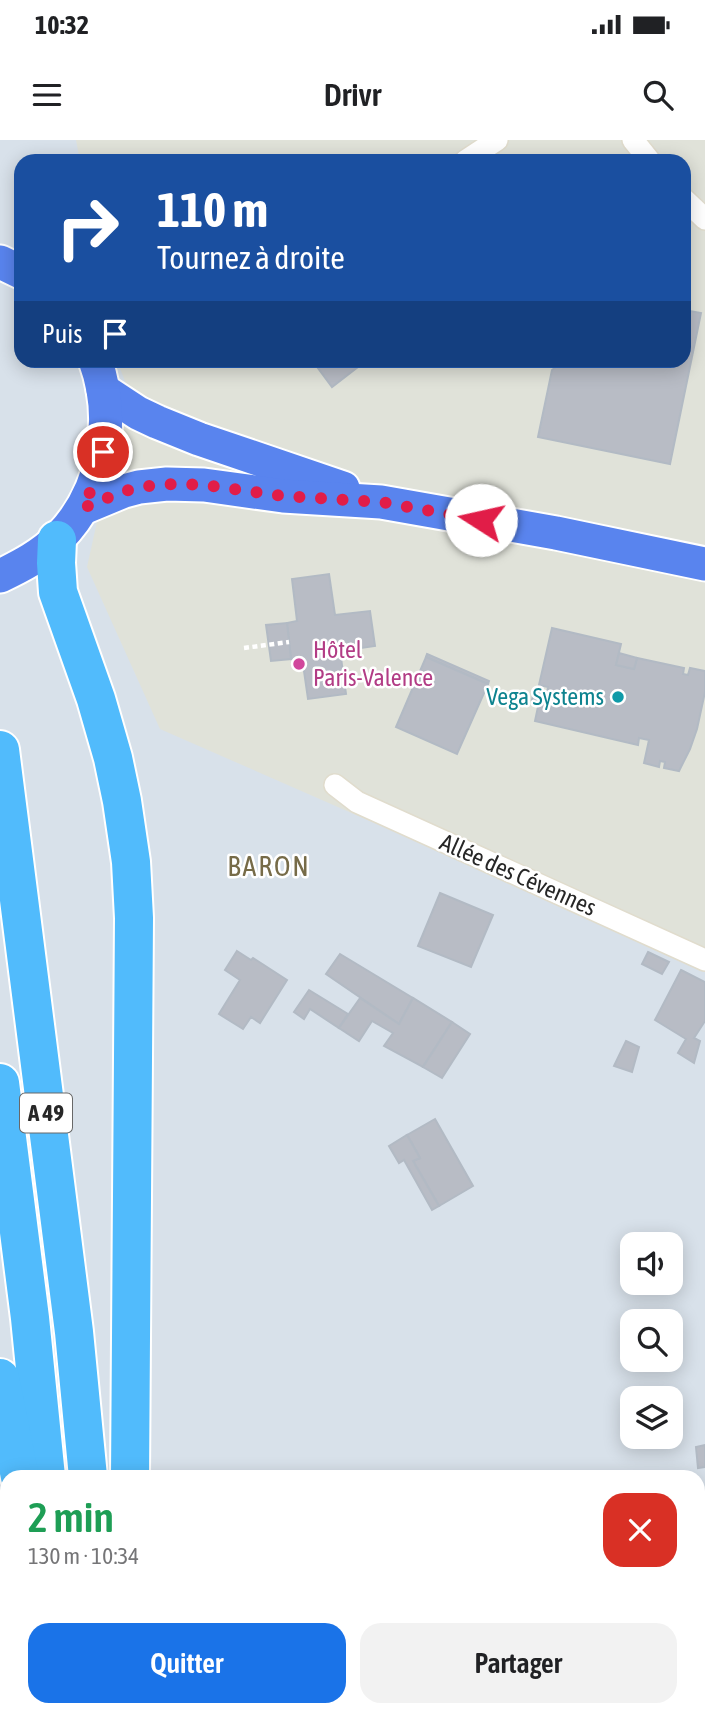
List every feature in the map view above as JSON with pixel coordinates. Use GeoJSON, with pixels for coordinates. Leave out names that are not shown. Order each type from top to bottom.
{"type":"FeatureCollection","features":[{"type":"Feature","properties":{"kind":"highway"},"geometry":{"type":"LineString","coordinates":[[57,540],[55,563],[58,592],[96,699],[113,758],[131,862],[134,932],[130,1470]]}},
{"type":"Feature","properties":{"kind":"highway","name":"A 49"},"geometry":{"type":"LineString","coordinates":[[0,750],[74,1332],[87,1470]]}},
{"type":"Feature","properties":{"kind":"highway","name":"A 49"},"geometry":{"type":"LineString","coordinates":[[0,1083],[30,1318],[45,1470]]}},
{"type":"Feature","properties":{"kind":"highway"},"geometry":{"type":"LineString","coordinates":[[0,1378],[19,1470]]}},
{"type":"Feature","properties":{"kind":"main road"},"geometry":{"type":"LineString","coordinates":[[99,375],[138,413],[199,439],[381,502]]}},
{"type":"Feature","properties":{"kind":"main road"},"geometry":{"type":"LineString","coordinates":[[5,574],[37,556],[57,540],[83,508],[94,482],[105,436],[106,411],[99,375]]}},
{"type":"Feature","properties":{"kind":"main road"},"geometry":{"type":"LineString","coordinates":[[83,508],[124,491],[154,485],[204,485],[283,496],[381,502],[556,533],[705,564]]}},
{"type":"Feature","properties":{"kind":"street"},"geometry":{"type":"LineString","coordinates":[[476,154],[497,140]]}},
{"type":"Feature","properties":{"kind":"street"},"geometry":{"type":"LineString","coordinates":[[634,140],[645,154]]}},
{"type":"Feature","properties":{"kind":"street"},"geometry":{"type":"LineString","coordinates":[[691,206],[705,219]]}},
{"type":"Feature","properties":{"kind":"street","name":"Allée des Cévennes"},"geometry":{"type":"LineString","coordinates":[[335,785],[357,802],[705,960]]}},
{"type":"Feature","properties":{"kind":"path"},"geometry":{"type":"LineString","coordinates":[[244,648],[289,642]]}},
{"type":"Feature","properties":{"kind":"shaded area"},"geometry":{"type":"Polygon","coordinates":[[[76,140],[705,140],[705,968],[160,729],[87,567],[127,386],[120,368],[691,368],[691,154],[79,154],[76,140]]]}},
{"type":"Feature","properties":{"kind":"building"},"geometry":{"type":"Polygon","coordinates":[[[691,311],[701,313],[691,362],[691,311]]]}},
{"type":"Feature","properties":{"kind":"building"},"geometry":{"type":"Polygon","coordinates":[[[318,368],[357,368],[332,387],[318,368]]]}},
{"type":"Feature","properties":{"kind":"building"},"geometry":{"type":"Polygon","coordinates":[[[690,368],[670,464],[538,437],[552,370],[690,368]]]}},
{"type":"Feature","properties":{"kind":"building"},"geometry":{"type":"Polygon","coordinates":[[[329,574],[335,615],[370,611],[375,646],[340,651],[346,694],[308,699],[302,657],[291,659],[287,623],[297,621],[292,579],[329,574]]]}},
{"type":"Feature","properties":{"kind":"building"},"geometry":{"type":"Polygon","coordinates":[[[287,623],[291,659],[271,661],[266,625],[287,623]]]}},
{"type":"Feature","properties":{"kind":"building","name":"Vega Systems"},"geometry":{"type":"Polygon","coordinates":[[[552,628],[621,644],[616,665],[634,669],[637,658],[684,668],[683,674],[688,675],[690,668],[705,671],[705,692],[697,729],[679,771],[664,768],[665,762],[660,761],[659,767],[644,763],[649,740],[639,738],[638,745],[535,721],[539,702],[532,700],[534,691],[547,694],[548,687],[539,685],[552,628]]]}},
{"type":"Feature","properties":{"kind":"building"},"geometry":{"type":"Polygon","coordinates":[[[619,653],[637,658],[634,669],[616,665],[619,653]]]}},
{"type":"Feature","properties":{"kind":"building"},"geometry":{"type":"Polygon","coordinates":[[[427,654],[489,681],[488,684],[426,657],[427,654]]]}},
{"type":"Feature","properties":{"kind":"building"},"geometry":{"type":"Polygon","coordinates":[[[426,657],[488,684],[457,754],[396,727],[426,657]]]}},
{"type":"Feature","properties":{"kind":"building"},"geometry":{"type":"Polygon","coordinates":[[[440,893],[493,915],[471,967],[418,946],[440,893]]]}},
{"type":"Feature","properties":{"kind":"building"},"geometry":{"type":"Polygon","coordinates":[[[237,951],[287,980],[260,1023],[251,1017],[243,1029],[219,1014],[240,980],[225,970],[237,951]]]}},
{"type":"Feature","properties":{"kind":"building"},"geometry":{"type":"Polygon","coordinates":[[[648,952],[669,962],[662,974],[642,964],[648,952]]]}},
{"type":"Feature","properties":{"kind":"building"},"geometry":{"type":"Polygon","coordinates":[[[340,954],[413,998],[399,1024],[326,974],[340,954]]]}},
{"type":"Feature","properties":{"kind":"building"},"geometry":{"type":"Polygon","coordinates":[[[681,970],[705,982],[705,1021],[694,1038],[700,1041],[694,1063],[678,1053],[686,1039],[655,1020],[681,970]]]}},
{"type":"Feature","properties":{"kind":"building"},"geometry":{"type":"Polygon","coordinates":[[[309,990],[348,1014],[339,1028],[310,1009],[304,1019],[294,1012],[309,990]]]}},
{"type":"Feature","properties":{"kind":"building"},"geometry":{"type":"Polygon","coordinates":[[[360,998],[399,1024],[413,998],[452,1022],[423,1067],[384,1046],[393,1033],[372,1021],[359,1041],[339,1028],[360,998]]]}},
{"type":"Feature","properties":{"kind":"building"},"geometry":{"type":"Polygon","coordinates":[[[452,1022],[470,1034],[442,1078],[423,1067],[452,1022]]]}},
{"type":"Feature","properties":{"kind":"building"},"geometry":{"type":"Polygon","coordinates":[[[626,1041],[639,1047],[632,1072],[614,1066],[626,1041]]]}},
{"type":"Feature","properties":{"kind":"building"},"geometry":{"type":"Polygon","coordinates":[[[435,1119],[473,1186],[439,1206],[413,1161],[420,1158],[407,1135],[435,1119]]]}},
{"type":"Feature","properties":{"kind":"building"},"geometry":{"type":"Polygon","coordinates":[[[407,1135],[420,1158],[413,1161],[439,1206],[432,1210],[404,1160],[399,1163],[389,1146],[407,1135]]]}},
{"type":"Feature","properties":{"kind":"building"},"geometry":{"type":"Polygon","coordinates":[[[705,1445],[705,1467],[698,1468],[696,1447],[705,1445]]]}},
{"type":"Feature","properties":{"kind":"place","name":"Hôtel Paris-Valence"},"geometry":{"type":"Point","coordinates":[299,664]}},
{"type":"Feature","properties":{"kind":"place","name":"Vega Systems"},"geometry":{"type":"Point","coordinates":[618,697]}},
{"type":"Feature","properties":{"kind":"district","name":"BARON"},"geometry":{"type":"Point","coordinates":[269,866]}},
{"type":"Feature","properties":{"kind":"route"},"geometry":{"type":"LineString","coordinates":[[103,452],[83,508],[139,487],[179,484],[283,496],[381,502],[481,520]]}}]}
